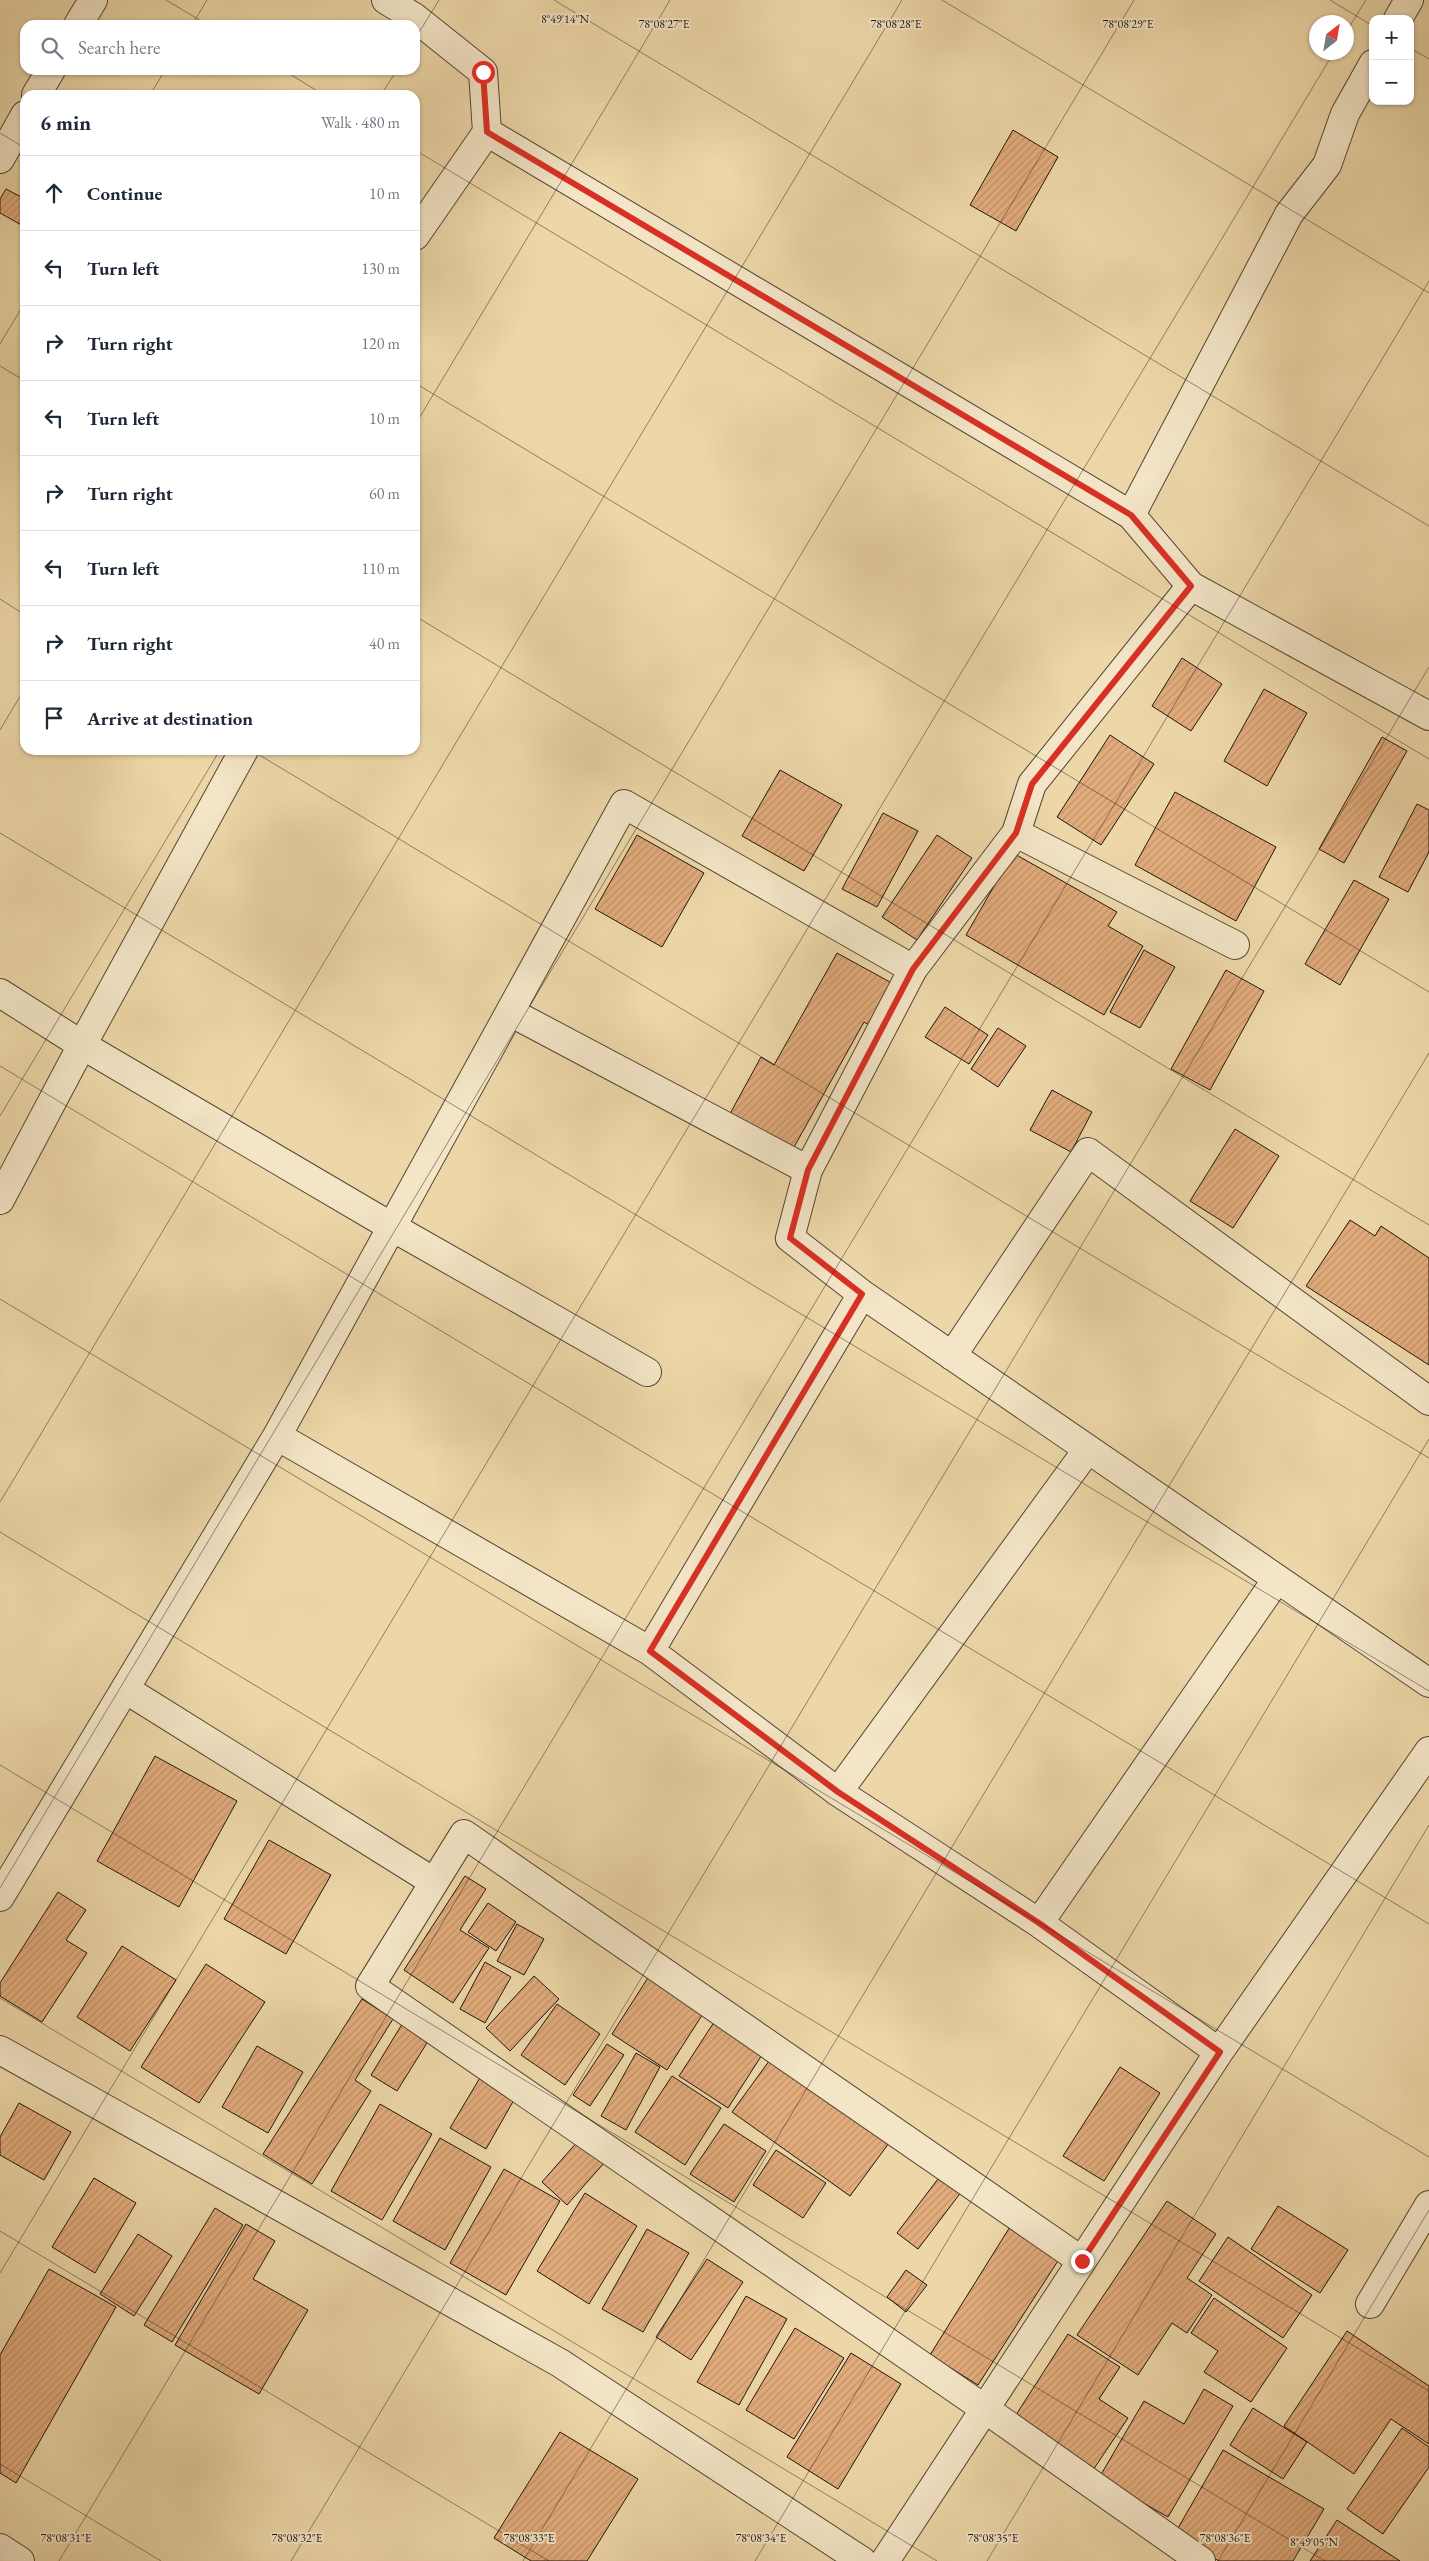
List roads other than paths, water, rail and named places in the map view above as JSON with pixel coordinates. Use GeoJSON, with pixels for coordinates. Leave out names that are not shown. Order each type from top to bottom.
{"type":"FeatureCollection","features":[{"type":"Feature","properties":{"kind":"street"},"geometry":{"type":"LineString","coordinates":[[81,20],[93,0]]}},
{"type":"Feature","properties":{"kind":"street"},"geometry":{"type":"LineString","coordinates":[[386,0],[418,20]]}},
{"type":"Feature","properties":{"kind":"street"},"geometry":{"type":"LineString","coordinates":[[1400,15],[1409,0]]}},
{"type":"Feature","properties":{"kind":"street"},"geometry":{"type":"LineString","coordinates":[[420,22],[483,72],[487,132],[420,229]]}},
{"type":"Feature","properties":{"kind":"street"},"geometry":{"type":"LineString","coordinates":[[1131,515],[1290,214],[1327,165],[1345,114],[1369,71]]}},
{"type":"Feature","properties":{"kind":"street"},"geometry":{"type":"LineString","coordinates":[[39,90],[48,75]]}},
{"type":"Feature","properties":{"kind":"street"},"geometry":{"type":"LineString","coordinates":[[0,159],[20,124]]}},
{"type":"Feature","properties":{"kind":"street"},"geometry":{"type":"LineString","coordinates":[[487,132],[1131,515],[1191,586],[1429,716]]}},
{"type":"Feature","properties":{"kind":"street"},"geometry":{"type":"LineString","coordinates":[[1191,586],[1032,784],[1016,833],[913,969],[808,1170],[790,1238],[862,1294],[1429,1683]]}},
{"type":"Feature","properties":{"kind":"street"},"geometry":{"type":"LineString","coordinates":[[0,1200],[82,1045],[241,755]]}},
{"type":"Feature","properties":{"kind":"street"},"geometry":{"type":"LineString","coordinates":[[0,1898],[277,1436],[624,804],[913,969]]}},
{"type":"Feature","properties":{"kind":"street"},"geometry":{"type":"LineString","coordinates":[[1016,833],[1235,945]]}},
{"type":"Feature","properties":{"kind":"street"},"geometry":{"type":"LineString","coordinates":[[0,993],[82,1045],[392,1227],[647,1372]]}},
{"type":"Feature","properties":{"kind":"street"},"geometry":{"type":"LineString","coordinates":[[510,1012],[808,1170]]}},
{"type":"Feature","properties":{"kind":"street"},"geometry":{"type":"LineString","coordinates":[[952,1356],[1088,1152],[1429,1402]]}},
{"type":"Feature","properties":{"kind":"street"},"geometry":{"type":"LineString","coordinates":[[650,1651],[862,1294]]}},
{"type":"Feature","properties":{"kind":"street"},"geometry":{"type":"LineString","coordinates":[[277,1436],[650,1651],[838,1792],[1039,1923],[1220,2052]]}},
{"type":"Feature","properties":{"kind":"street"},"geometry":{"type":"LineString","coordinates":[[838,1792],[1088,1449]]}},
{"type":"Feature","properties":{"kind":"street"},"geometry":{"type":"LineString","coordinates":[[1039,1923],[1277,1579]]}},
{"type":"Feature","properties":{"kind":"street"},"geometry":{"type":"LineString","coordinates":[[125,1690],[434,1882]]}},
{"type":"Feature","properties":{"kind":"street"},"geometry":{"type":"LineString","coordinates":[[885,2561],[1220,2052],[1429,1751]]}},
{"type":"Feature","properties":{"kind":"street"},"geometry":{"type":"LineString","coordinates":[[1082,2261],[464,1834],[370,1986],[985,2409],[1201,2561]]}},
{"type":"Feature","properties":{"kind":"street"},"geometry":{"type":"LineString","coordinates":[[0,2050],[560,2363],[862,2561]]}},
{"type":"Feature","properties":{"kind":"street"},"geometry":{"type":"LineString","coordinates":[[1370,2304],[1429,2205]]}},
{"type":"Feature","properties":{"kind":"street"},"geometry":{"type":"LineString","coordinates":[[0,2548],[20,2561]]}}]}
